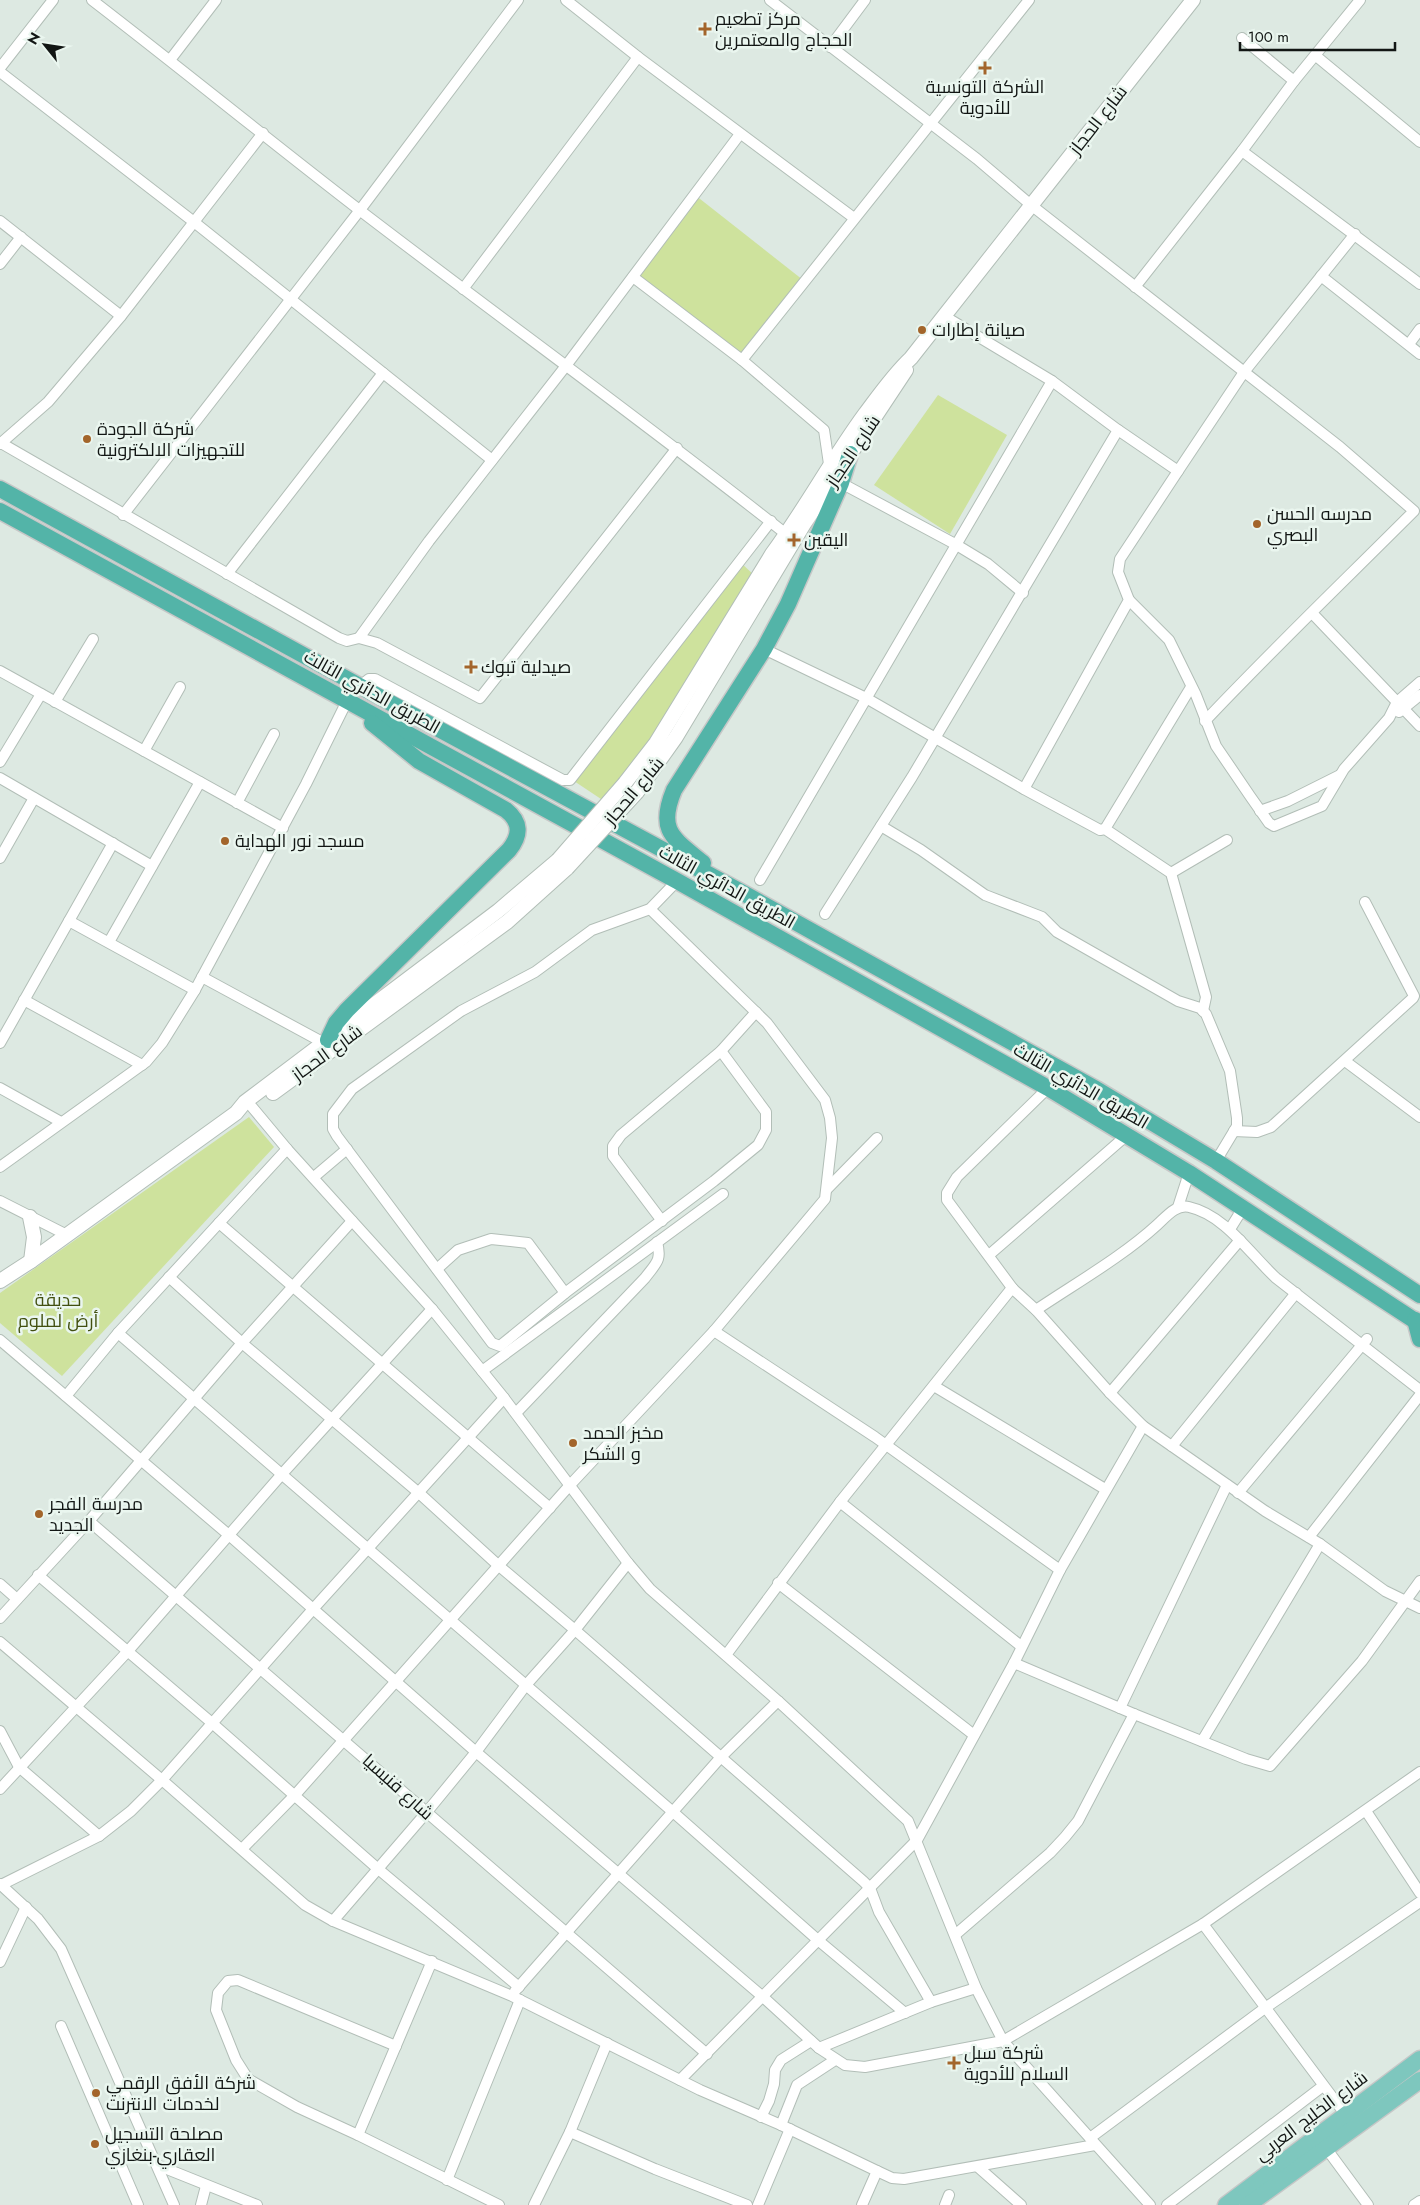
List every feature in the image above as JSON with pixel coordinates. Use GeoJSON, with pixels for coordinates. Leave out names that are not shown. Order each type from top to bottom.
{"type":"FeatureCollection","features":[{"type":"Feature","properties":{"kind":"highway"},"geometry":{"type":"LineString","coordinates":[[734,888],[676,841],[667,826],[667,808],[674,790],[764,648],[788,604],[841,483],[850,454]]}},
{"type":"Feature","properties":{"kind":"highway","name":"الطريق الدائري الثالث"},"geometry":{"type":"LineString","coordinates":[[0,489],[734,888],[1096,1089],[1216,1161],[1420,1295]]}},
{"type":"Feature","properties":{"kind":"highway","name":"الطريق الدائري الثالث"},"geometry":{"type":"LineString","coordinates":[[0,511],[1048,1088],[1189,1173],[1418,1322]]}},
{"type":"Feature","properties":{"kind":"highway"},"geometry":{"type":"LineString","coordinates":[[326,1041],[336,1023],[347,1010],[510,850],[517,841],[519,832],[518,823],[506,810],[419,760],[378,728],[352,704]]}},
{"type":"Feature","properties":{"kind":"highway"},"geometry":{"type":"LineString","coordinates":[[1418,1322],[1420,1339]]}},
{"type":"Feature","properties":{"kind":"main road","name":"شارع الحجاز"},"geometry":{"type":"LineString","coordinates":[[0,1281],[32,1261],[236,1113],[245,1102],[562,864],[656,743],[829,464],[890,379],[911,358],[1193,0]]}},
{"type":"Feature","properties":{"kind":"main road","name":"شارع الحجاز"},"geometry":{"type":"LineString","coordinates":[[236,1113],[246,1111],[252,1107],[507,922],[562,864],[637,792],[676,737],[804,524],[905,374],[911,358]]}},
{"type":"Feature","properties":{"kind":"main road"},"geometry":{"type":"LineString","coordinates":[[30,1217],[34,1237],[32,1261]]}},
{"type":"Feature","properties":{"kind":"main road","name":"شارع الخليج العربي"},"geometry":{"type":"LineString","coordinates":[[1226,2205],[1420,2059]]}},
{"type":"Feature","properties":{"kind":"main road","name":"شارع الخليج العربي"},"geometry":{"type":"LineString","coordinates":[[1248,2205],[1420,2080]]}},
{"type":"Feature","properties":{"kind":"street"},"geometry":{"type":"LineString","coordinates":[[0,68],[53,0]]}},
{"type":"Feature","properties":{"kind":"street"},"geometry":{"type":"LineString","coordinates":[[92,0],[360,210],[565,367],[677,448],[786,534]]}},
{"type":"Feature","properties":{"kind":"street"},"geometry":{"type":"LineString","coordinates":[[170,60],[216,0]]}},
{"type":"Feature","properties":{"kind":"street"},"geometry":{"type":"LineString","coordinates":[[124,515],[290,298],[360,210],[518,0]]}},
{"type":"Feature","properties":{"kind":"street"},"geometry":{"type":"LineString","coordinates":[[566,0],[638,57],[854,218]]}},
{"type":"Feature","properties":{"kind":"street"},"geometry":{"type":"LineString","coordinates":[[770,0],[976,159],[1031,205],[1417,509],[1312,614],[1258,664],[1205,721]]}},
{"type":"Feature","properties":{"kind":"street"},"geometry":{"type":"LineString","coordinates":[[830,47],[865,0]]}},
{"type":"Feature","properties":{"kind":"street"},"geometry":{"type":"LineString","coordinates":[[742,360],[1029,0]]}},
{"type":"Feature","properties":{"kind":"street"},"geometry":{"type":"LineString","coordinates":[[1135,287],[1242,151],[1294,81],[1360,0]]}},
{"type":"Feature","properties":{"kind":"street"},"geometry":{"type":"LineString","coordinates":[[1242,38],[1294,81]]}},
{"type":"Feature","properties":{"kind":"street"},"geometry":{"type":"LineString","coordinates":[[1316,56],[1419,138]]}},
{"type":"Feature","properties":{"kind":"street"},"geometry":{"type":"LineString","coordinates":[[463,288],[638,57]]}},
{"type":"Feature","properties":{"kind":"street"},"geometry":{"type":"LineString","coordinates":[[0,72],[194,222],[492,460]]}},
{"type":"Feature","properties":{"kind":"street"},"geometry":{"type":"LineString","coordinates":[[263,134],[121,316],[48,402],[0,443],[339,638],[347,641],[359,638],[387,648],[480,698],[677,448]]}},
{"type":"Feature","properties":{"kind":"street"},"geometry":{"type":"LineString","coordinates":[[359,638],[430,541],[565,367],[740,134]]}},
{"type":"Feature","properties":{"kind":"street"},"geometry":{"type":"LineString","coordinates":[[1242,151],[1356,234],[1420,284]]}},
{"type":"Feature","properties":{"kind":"street"},"geometry":{"type":"LineString","coordinates":[[0,221],[121,316]]}},
{"type":"Feature","properties":{"kind":"street"},"geometry":{"type":"LineString","coordinates":[[1356,234],[1244,372],[1120,559],[1118,572],[1129,600],[1166,636],[1192,687],[1216,746],[1260,811],[1274,826],[1322,806],[1340,775],[1420,682]]}},
{"type":"Feature","properties":{"kind":"street"},"geometry":{"type":"LineString","coordinates":[[0,264],[21,237]]}},
{"type":"Feature","properties":{"kind":"street"},"geometry":{"type":"LineString","coordinates":[[1321,276],[1420,354]]}},
{"type":"Feature","properties":{"kind":"street"},"geometry":{"type":"LineString","coordinates":[[632,277],[742,360],[824,430],[829,464]]}},
{"type":"Feature","properties":{"kind":"street"},"geometry":{"type":"LineString","coordinates":[[944,316],[1052,381],[1118,430],[1178,471]]}},
{"type":"Feature","properties":{"kind":"street"},"geometry":{"type":"LineString","coordinates":[[1409,344],[1420,330]]}},
{"type":"Feature","properties":{"kind":"street"},"geometry":{"type":"LineString","coordinates":[[227,574],[383,372]]}},
{"type":"Feature","properties":{"kind":"street"},"geometry":{"type":"LineString","coordinates":[[760,880],[1052,381]]}},
{"type":"Feature","properties":{"kind":"street"},"geometry":{"type":"LineString","coordinates":[[825,914],[1023,593],[1118,430]]}},
{"type":"Feature","properties":{"kind":"street"},"geometry":{"type":"LineString","coordinates":[[841,483],[955,544],[988,564],[1023,593]]}},
{"type":"Feature","properties":{"kind":"street"},"geometry":{"type":"LineString","coordinates":[[360,686],[369,679],[375,679],[563,780],[570,780],[771,522]]}},
{"type":"Feature","properties":{"kind":"street"},"geometry":{"type":"LineString","coordinates":[[1024,789],[1129,600]]}},
{"type":"Feature","properties":{"kind":"street"},"geometry":{"type":"LineString","coordinates":[[1312,614],[1420,726]]}},
{"type":"Feature","properties":{"kind":"street"},"geometry":{"type":"LineString","coordinates":[[55,702],[93,639]]}},
{"type":"Feature","properties":{"kind":"street"},"geometry":{"type":"LineString","coordinates":[[764,648],[866,698],[1024,789],[1100,830],[1105,829],[1170,874],[1206,996],[1203,1011]]}},
{"type":"Feature","properties":{"kind":"street"},"geometry":{"type":"LineString","coordinates":[[0,671],[282,828]]}},
{"type":"Feature","properties":{"kind":"street"},"geometry":{"type":"LineString","coordinates":[[1105,829],[1192,687]]}},
{"type":"Feature","properties":{"kind":"street"},"geometry":{"type":"LineString","coordinates":[[144,751],[180,688]]}},
{"type":"Feature","properties":{"kind":"street"},"geometry":{"type":"LineString","coordinates":[[0,762],[41,694]]}},
{"type":"Feature","properties":{"kind":"street"},"geometry":{"type":"LineString","coordinates":[[1400,706],[1420,695]]}},
{"type":"Feature","properties":{"kind":"street"},"geometry":{"type":"LineString","coordinates":[[0,1167],[142,1065],[162,1043],[202,978],[282,828],[352,704]]}},
{"type":"Feature","properties":{"kind":"street"},"geometry":{"type":"LineString","coordinates":[[237,803],[274,734]]}},
{"type":"Feature","properties":{"kind":"street"},"geometry":{"type":"LineString","coordinates":[[1260,811],[1288,801],[1340,775]]}},
{"type":"Feature","properties":{"kind":"street"},"geometry":{"type":"LineString","coordinates":[[0,778],[152,866]]}},
{"type":"Feature","properties":{"kind":"street"},"geometry":{"type":"LineString","coordinates":[[109,942],[200,782]]}},
{"type":"Feature","properties":{"kind":"street"},"geometry":{"type":"LineString","coordinates":[[0,858],[34,798]]}},
{"type":"Feature","properties":{"kind":"street"},"geometry":{"type":"LineString","coordinates":[[881,826],[920,850],[985,895],[1042,917],[1057,932],[1184,1003],[1203,1011],[1210,1021],[1230,1071],[1238,1118],[1234,1131],[1216,1161]]}},
{"type":"Feature","properties":{"kind":"street"},"geometry":{"type":"LineString","coordinates":[[1170,874],[1227,840]]}},
{"type":"Feature","properties":{"kind":"street"},"geometry":{"type":"LineString","coordinates":[[0,1043],[113,843]]}},
{"type":"Feature","properties":{"kind":"street"},"geometry":{"type":"LineString","coordinates":[[676,882],[650,909],[592,930],[535,972],[461,1012],[352,1089],[333,1114],[332,1121],[337,1136],[492,1343],[500,1346],[565,1293],[662,1221],[758,1145],[766,1130],[766,1112],[721,1051]]}},
{"type":"Feature","properties":{"kind":"street"},"geometry":{"type":"LineString","coordinates":[[1234,1131],[1257,1132],[1271,1127],[1411,1001],[1414,996],[1365,902]]}},
{"type":"Feature","properties":{"kind":"street"},"geometry":{"type":"LineString","coordinates":[[242,1850],[295,1795],[570,1484],[714,1331],[821,1204],[827,1189],[832,1138],[830,1118],[825,1100],[767,1023],[650,909]]}},
{"type":"Feature","properties":{"kind":"street"},"geometry":{"type":"LineString","coordinates":[[69,921],[195,990]]}},
{"type":"Feature","properties":{"kind":"street"},"geometry":{"type":"LineString","coordinates":[[202,978],[326,1041]]}},
{"type":"Feature","properties":{"kind":"street"},"geometry":{"type":"LineString","coordinates":[[1184,1003],[1206,996]]}},
{"type":"Feature","properties":{"kind":"street"},"geometry":{"type":"LineString","coordinates":[[24,1000],[142,1065]]}},
{"type":"Feature","properties":{"kind":"street"},"geometry":{"type":"LineString","coordinates":[[662,1221],[613,1156],[613,1146],[621,1135],[721,1051],[756,1012]]}},
{"type":"Feature","properties":{"kind":"street"},"geometry":{"type":"LineString","coordinates":[[1345,1061],[1420,1117]]}},
{"type":"Feature","properties":{"kind":"street"},"geometry":{"type":"LineString","coordinates":[[0,1088],[61,1122]]}},
{"type":"Feature","properties":{"kind":"street"},"geometry":{"type":"LineString","coordinates":[[1048,1088],[957,1177],[947,1193],[947,1200],[989,1254],[1013,1289],[1036,1310],[1142,1426],[1238,1493],[1320,1544],[1385,1591],[1420,1608]]}},
{"type":"Feature","properties":{"kind":"street"},"geometry":{"type":"LineString","coordinates":[[252,1107],[287,1149],[432,1309],[516,1413],[628,1563],[650,1589],[726,1654],[908,1821],[976,1988],[1003,2042],[1150,2205]]}},
{"type":"Feature","properties":{"kind":"street"},"geometry":{"type":"LineString","coordinates":[[989,1254],[1127,1135]]}},
{"type":"Feature","properties":{"kind":"street"},"geometry":{"type":"LineString","coordinates":[[827,1189],[876,1138]]}},
{"type":"Feature","properties":{"kind":"street"},"geometry":{"type":"LineString","coordinates":[[314,1177],[347,1148]]}},
{"type":"Feature","properties":{"kind":"street"},"geometry":{"type":"LineString","coordinates":[[66,1396],[118,1333],[287,1149]]}},
{"type":"Feature","properties":{"kind":"street"},"geometry":{"type":"LineString","coordinates":[[1036,1310],[1146,1235],[1178,1207],[1189,1173]]}},
{"type":"Feature","properties":{"kind":"street"},"geometry":{"type":"LineString","coordinates":[[482,1370],[722,1194]]}},
{"type":"Feature","properties":{"kind":"street"},"geometry":{"type":"LineString","coordinates":[[0,1201],[67,1235]]}},
{"type":"Feature","properties":{"kind":"street"},"geometry":{"type":"LineString","coordinates":[[1178,1207],[1187,1206],[1198,1210],[1230,1229],[1259,1262],[1296,1293],[1364,1342],[1420,1390]]}},
{"type":"Feature","properties":{"kind":"street"},"geometry":{"type":"LineString","coordinates":[[1230,1229],[1243,1208]]}},
{"type":"Feature","properties":{"kind":"street"},"geometry":{"type":"LineString","coordinates":[[0,1618],[352,1221]]}},
{"type":"Feature","properties":{"kind":"street"},"geometry":{"type":"LineString","coordinates":[[219,1223],[550,1508]]}},
{"type":"Feature","properties":{"kind":"street"},"geometry":{"type":"LineString","coordinates":[[437,1269],[458,1250],[491,1239],[528,1244],[565,1293]]}},
{"type":"Feature","properties":{"kind":"street"},"geometry":{"type":"LineString","coordinates":[[1110,1392],[1240,1240]]}},
{"type":"Feature","properties":{"kind":"street"},"geometry":{"type":"LineString","coordinates":[[516,1413],[659,1260],[660,1252],[657,1242]]}},
{"type":"Feature","properties":{"kind":"street"},"geometry":{"type":"LineString","coordinates":[[169,1277],[242,1343],[419,1493],[499,1566],[870,1888],[879,1912],[931,2002]]}},
{"type":"Feature","properties":{"kind":"street"},"geometry":{"type":"LineString","coordinates":[[726,1654],[840,1502],[887,1446],[1009,1289],[1013,1289]]}},
{"type":"Feature","properties":{"kind":"street"},"geometry":{"type":"LineString","coordinates":[[1172,1446],[1296,1293]]}},
{"type":"Feature","properties":{"kind":"street"},"geometry":{"type":"LineString","coordinates":[[0,1789],[128,1651],[282,1474],[432,1309]]}},
{"type":"Feature","properties":{"kind":"street"},"geometry":{"type":"LineString","coordinates":[[714,1331],[887,1446],[1060,1570]]}},
{"type":"Feature","properties":{"kind":"street"},"geometry":{"type":"LineString","coordinates":[[118,1333],[673,1812],[819,1941],[905,2013]]}},
{"type":"Feature","properties":{"kind":"street"},"geometry":{"type":"LineString","coordinates":[[0,1340],[314,1608],[476,1752],[763,1997],[815,2045],[835,2060],[855,2067],[865,2067],[1003,2042],[1203,1924],[1420,1772]]}},
{"type":"Feature","properties":{"kind":"street"},"geometry":{"type":"LineString","coordinates":[[1238,1493],[1364,1342]]}},
{"type":"Feature","properties":{"kind":"street"},"geometry":{"type":"LineString","coordinates":[[934,1386],[1105,1489]]}},
{"type":"Feature","properties":{"kind":"street"},"geometry":{"type":"LineString","coordinates":[[1309,1537],[1420,1395]]}},
{"type":"Feature","properties":{"kind":"street"},"geometry":{"type":"LineString","coordinates":[[174,2205],[60,1949],[51,1934],[26,1907],[1,1885],[99,1836],[131,1811],[162,1780],[504,1398]]}},
{"type":"Feature","properties":{"kind":"street"},"geometry":{"type":"LineString","coordinates":[[680,2080],[917,1840],[1014,1663],[1060,1570],[1142,1426]]}},
{"type":"Feature","properties":{"kind":"street"},"geometry":{"type":"LineString","coordinates":[[1120,1708],[1227,1485]]}},
{"type":"Feature","properties":{"kind":"street"},"geometry":{"type":"LineString","coordinates":[[840,1502],[1021,1646]]}},
{"type":"Feature","properties":{"kind":"street","name":"شارع فنيسيا"},"geometry":{"type":"LineString","coordinates":[[88,1521],[344,1739],[426,1814],[707,2054]]}},
{"type":"Feature","properties":{"kind":"street"},"geometry":{"type":"LineString","coordinates":[[1202,1740],[1320,1544]]}},
{"type":"Feature","properties":{"kind":"street"},"geometry":{"type":"LineString","coordinates":[[333,1921],[377,1868],[426,1814],[476,1752],[526,1685],[575,1630],[628,1563]]}},
{"type":"Feature","properties":{"kind":"street"},"geometry":{"type":"LineString","coordinates":[[38,1576],[212,1723],[377,1868],[519,1987]]}},
{"type":"Feature","properties":{"kind":"street"},"geometry":{"type":"LineString","coordinates":[[1014,1663],[1134,1714],[1270,1766],[1362,1661],[1420,1581]]}},
{"type":"Feature","properties":{"kind":"street"},"geometry":{"type":"LineString","coordinates":[[778,1583],[974,1735]]}},
{"type":"Feature","properties":{"kind":"street"},"geometry":{"type":"LineString","coordinates":[[0,1584],[17,1599]]}},
{"type":"Feature","properties":{"kind":"street"},"geometry":{"type":"LineString","coordinates":[[0,1642],[162,1780],[304,1905],[333,1921],[432,1961],[516,1998],[680,2080],[786,2127],[892,2178],[904,2179],[978,2167],[1092,2142],[1265,2008],[1420,1902]]}},
{"type":"Feature","properties":{"kind":"street"},"geometry":{"type":"LineString","coordinates":[[447,2180],[519,1987],[721,1757],[778,1701]]}},
{"type":"Feature","properties":{"kind":"street"},"geometry":{"type":"LineString","coordinates":[[955,1935],[1050,1853],[1074,1826],[1134,1714]]}},
{"type":"Feature","properties":{"kind":"street"},"geometry":{"type":"LineString","coordinates":[[0,1731],[19,1768],[99,1836]]}},
{"type":"Feature","properties":{"kind":"street"},"geometry":{"type":"LineString","coordinates":[[1366,1811],[1420,1893]]}},
{"type":"Feature","properties":{"kind":"street"},"geometry":{"type":"LineString","coordinates":[[0,1962],[26,1907]]}},
{"type":"Feature","properties":{"kind":"street"},"geometry":{"type":"LineString","coordinates":[[1203,1924],[1345,2114]]}},
{"type":"Feature","properties":{"kind":"street"},"geometry":{"type":"LineString","coordinates":[[358,2135],[432,1961]]}},
{"type":"Feature","properties":{"kind":"street"},"geometry":{"type":"LineString","coordinates":[[396,2046],[238,1980],[228,1980],[218,1993],[216,2010],[236,2060],[248,2079],[297,2107],[499,2205]]}},
{"type":"Feature","properties":{"kind":"street"},"geometry":{"type":"LineString","coordinates":[[761,2117],[769,2101],[774,2084],[775,2070],[781,2060],[815,2045],[931,2002],[976,1988]]}},
{"type":"Feature","properties":{"kind":"street"},"geometry":{"type":"LineString","coordinates":[[61,2026],[138,2205]]}},
{"type":"Feature","properties":{"kind":"street"},"geometry":{"type":"LineString","coordinates":[[534,2205],[570,2132],[607,2043]]}},
{"type":"Feature","properties":{"kind":"street"},"geometry":{"type":"LineString","coordinates":[[758,2205],[786,2127],[797,2085],[835,2060]]}},
{"type":"Feature","properties":{"kind":"street"},"geometry":{"type":"LineString","coordinates":[[1166,2205],[1323,2086]]}},
{"type":"Feature","properties":{"kind":"street"},"geometry":{"type":"LineString","coordinates":[[570,2132],[655,2169],[746,2205]]}},
{"type":"Feature","properties":{"kind":"street"},"geometry":{"type":"LineString","coordinates":[[1326,2148],[1368,2205]]}},
{"type":"Feature","properties":{"kind":"street"},"geometry":{"type":"LineString","coordinates":[[157,2165],[257,2205]]}},
{"type":"Feature","properties":{"kind":"street"},"geometry":{"type":"LineString","coordinates":[[978,2167],[1021,2205]]}},
{"type":"Feature","properties":{"kind":"street"},"geometry":{"type":"LineString","coordinates":[[862,2205],[877,2171]]}},
{"type":"Feature","properties":{"kind":"street"},"geometry":{"type":"LineString","coordinates":[[201,2205],[206,2186]]}},
{"type":"Feature","properties":{"kind":"street"},"geometry":{"type":"LineString","coordinates":[[1414,2205],[1420,2200]]}},
{"type":"Feature","properties":{"kind":"green space"},"geometry":{"type":"Polygon","coordinates":[[[695,195],[803,280],[742,360],[633,277],[695,195]]]}},
{"type":"Feature","properties":{"kind":"green space"},"geometry":{"type":"Polygon","coordinates":[[[938,395],[1007,435],[950,534],[874,485],[938,395]]]}},
{"type":"Feature","properties":{"kind":"green space"},"geometry":{"type":"Polygon","coordinates":[[[739,561],[756,577],[656,741],[607,803],[571,779],[739,561]]]}},
{"type":"Feature","properties":{"kind":"green space","name":"حديقة أرض لملوم"},"geometry":{"type":"Polygon","coordinates":[[[249,1117],[274,1147],[62,1376],[0,1323],[0,1293],[249,1117]]]}},
{"type":"Feature","properties":{"kind":"place","name":"مركز تطعيم الحجاج والمعتمرين"},"geometry":{"type":"Point","coordinates":[705,29]}},
{"type":"Feature","properties":{"kind":"place","name":"الشركة التونسية للأدوية"},"geometry":{"type":"Point","coordinates":[985,68]}},
{"type":"Feature","properties":{"kind":"place","name":"صيانة إطارات"},"geometry":{"type":"Point","coordinates":[922,330]}},
{"type":"Feature","properties":{"kind":"place","name":"شركة الجودة للتجهيزات الالكترونية"},"geometry":{"type":"Point","coordinates":[87,439]}},
{"type":"Feature","properties":{"kind":"place","name":"مدرسه الحسن البصري"},"geometry":{"type":"Point","coordinates":[1257,524]}},
{"type":"Feature","properties":{"kind":"place","name":"اليقين"},"geometry":{"type":"Point","coordinates":[794,540]}},
{"type":"Feature","properties":{"kind":"place","name":"صيدلية تبوك"},"geometry":{"type":"Point","coordinates":[471,667]}},
{"type":"Feature","properties":{"kind":"place","name":"مسجد نور الهداية"},"geometry":{"type":"Point","coordinates":[225,841]}},
{"type":"Feature","properties":{"kind":"place","name":"مخبز الحمد و الشكر"},"geometry":{"type":"Point","coordinates":[573,1443]}},
{"type":"Feature","properties":{"kind":"place","name":"مدرسة الفجر الجديد"},"geometry":{"type":"Point","coordinates":[39,1514]}},
{"type":"Feature","properties":{"kind":"place","name":"شركة سبل السلام للأدوية"},"geometry":{"type":"Point","coordinates":[954,2063]}},
{"type":"Feature","properties":{"kind":"place","name":"شركة الأفق الرقمي لخدمات الانترنت"},"geometry":{"type":"Point","coordinates":[96,2093]}},
{"type":"Feature","properties":{"kind":"place","name":"مصلحة التسجيل العقاري-بنغازي"},"geometry":{"type":"Point","coordinates":[95,2144]}}]}
